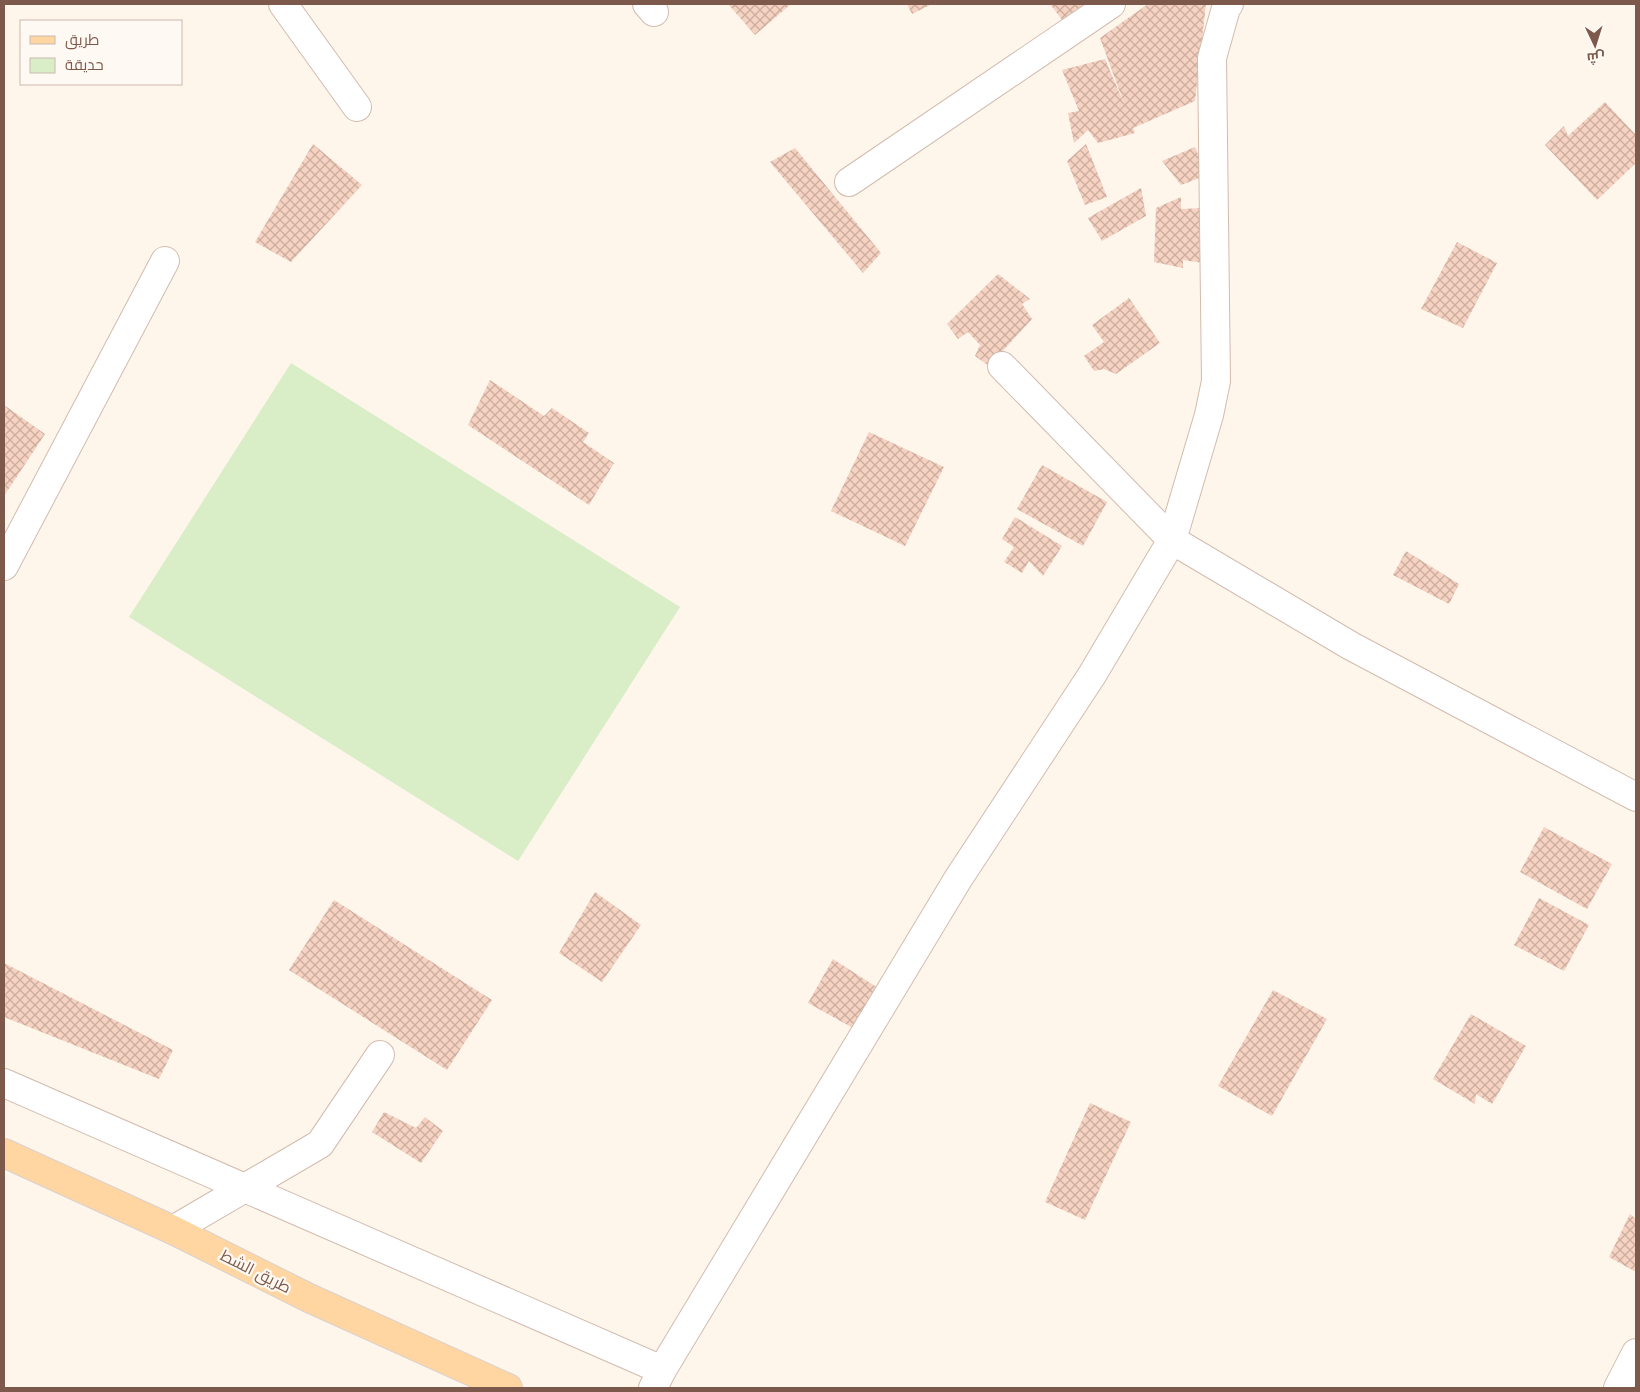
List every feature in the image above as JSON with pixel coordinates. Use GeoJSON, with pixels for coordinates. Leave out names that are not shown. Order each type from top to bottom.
{"type":"FeatureCollection","features":[{"type":"Feature","properties":{"kind":"main road","name":"طريق الشط"},"geometry":{"type":"LineString","coordinates":[[4,1153],[173,1230],[309,1298],[508,1388]]}},
{"type":"Feature","properties":{"kind":"street"},"geometry":{"type":"LineString","coordinates":[[283,4],[357,107]]}},
{"type":"Feature","properties":{"kind":"street"},"geometry":{"type":"LineString","coordinates":[[849,182],[1111,4]]}},
{"type":"Feature","properties":{"kind":"street"},"geometry":{"type":"LineString","coordinates":[[4,1083],[244,1188],[657,1379],[958,879],[1092,675],[1172,540],[1209,415],[1216,381],[1212,58],[1226,8],[1229,4]]}},
{"type":"Feature","properties":{"kind":"street"},"geometry":{"type":"LineString","coordinates":[[4,566],[165,261]]}},
{"type":"Feature","properties":{"kind":"street"},"geometry":{"type":"LineString","coordinates":[[1002,366],[1172,540],[1351,646],[1636,797]]}},
{"type":"Feature","properties":{"kind":"street"},"geometry":{"type":"LineString","coordinates":[[173,1230],[320,1144],[380,1056]]}},
{"type":"Feature","properties":{"kind":"street"},"geometry":{"type":"LineString","coordinates":[[1618,1388],[1636,1353]]}},
{"type":"Feature","properties":{"kind":"green space"},"geometry":{"type":"Polygon","coordinates":[[[291,363],[680,607],[518,861],[129,617],[291,363]]]}},
{"type":"Feature","properties":{"kind":"building"},"geometry":{"type":"Polygon","coordinates":[[[728,4],[791,4],[755,35],[728,4]]]}},
{"type":"Feature","properties":{"kind":"building"},"geometry":{"type":"Polygon","coordinates":[[[907,4],[932,4],[912,14],[907,4]]]}},
{"type":"Feature","properties":{"kind":"building"},"geometry":{"type":"Polygon","coordinates":[[[1050,4],[1094,4],[1066,25],[1050,4]]]}},
{"type":"Feature","properties":{"kind":"building"},"geometry":{"type":"Polygon","coordinates":[[[1148,4],[1206,4],[1195,101],[1133,128],[1135,133],[1098,143],[1088,130],[1074,143],[1068,113],[1079,111],[1062,70],[1105,59],[1125,106],[1100,38],[1148,4]]]}},
{"type":"Feature","properties":{"kind":"building"},"geometry":{"type":"Polygon","coordinates":[[[1605,102],[1636,135],[1636,163],[1597,200],[1545,145],[1564,126],[1568,136],[1605,102]]]}},
{"type":"Feature","properties":{"kind":"building"},"geometry":{"type":"Polygon","coordinates":[[[313,144],[362,185],[291,262],[255,242],[313,144]]]}},
{"type":"Feature","properties":{"kind":"building"},"geometry":{"type":"Polygon","coordinates":[[[1086,144],[1107,197],[1085,205],[1067,161],[1086,144]]]}},
{"type":"Feature","properties":{"kind":"building"},"geometry":{"type":"Polygon","coordinates":[[[1195,147],[1207,175],[1181,185],[1162,161],[1195,147]]]}},
{"type":"Feature","properties":{"kind":"building"},"geometry":{"type":"Polygon","coordinates":[[[795,148],[881,253],[863,273],[770,162],[795,148]]]}},
{"type":"Feature","properties":{"kind":"building"},"geometry":{"type":"Polygon","coordinates":[[[1141,188],[1146,216],[1102,241],[1088,218],[1141,188]]]}},
{"type":"Feature","properties":{"kind":"building"},"geometry":{"type":"Polygon","coordinates":[[[1181,197],[1181,209],[1204,208],[1203,263],[1183,260],[1183,268],[1154,262],[1156,208],[1181,197]]]}},
{"type":"Feature","properties":{"kind":"building"},"geometry":{"type":"Polygon","coordinates":[[[1457,242],[1497,263],[1463,328],[1421,309],[1457,242]]]}},
{"type":"Feature","properties":{"kind":"building"},"geometry":{"type":"Polygon","coordinates":[[[998,274],[1030,299],[1022,304],[1032,319],[989,366],[975,356],[980,345],[968,332],[958,339],[947,324],[998,274]]]}},
{"type":"Feature","properties":{"kind":"building"},"geometry":{"type":"Polygon","coordinates":[[[1129,298],[1160,343],[1116,374],[1104,369],[1094,371],[1084,356],[1104,342],[1092,325],[1129,298]]]}},
{"type":"Feature","properties":{"kind":"building"},"geometry":{"type":"Polygon","coordinates":[[[490,380],[544,416],[552,408],[589,433],[583,442],[614,463],[589,505],[468,425],[490,380]]]}},
{"type":"Feature","properties":{"kind":"building"},"geometry":{"type":"Polygon","coordinates":[[[4,405],[45,434],[4,496],[4,405]]]}},
{"type":"Feature","properties":{"kind":"building"},"geometry":{"type":"Polygon","coordinates":[[[869,432],[944,467],[905,546],[831,511],[869,432]]]}},
{"type":"Feature","properties":{"kind":"building"},"geometry":{"type":"Polygon","coordinates":[[[1042,465],[1107,502],[1083,546],[1017,509],[1042,465]]]}},
{"type":"Feature","properties":{"kind":"building"},"geometry":{"type":"Polygon","coordinates":[[[1015,517],[1062,546],[1043,576],[1029,561],[1022,573],[1004,562],[1014,547],[1002,539],[1015,517]]]}},
{"type":"Feature","properties":{"kind":"building"},"geometry":{"type":"Polygon","coordinates":[[[1406,551],[1459,584],[1449,604],[1393,575],[1406,551]]]}},
{"type":"Feature","properties":{"kind":"building"},"geometry":{"type":"Polygon","coordinates":[[[1544,827],[1612,864],[1587,909],[1520,872],[1544,827]]]}},
{"type":"Feature","properties":{"kind":"building"},"geometry":{"type":"Polygon","coordinates":[[[595,892],[641,925],[602,982],[559,953],[595,892]]]}},
{"type":"Feature","properties":{"kind":"building"},"geometry":{"type":"Polygon","coordinates":[[[1539,898],[1589,925],[1564,971],[1514,945],[1539,898]]]}},
{"type":"Feature","properties":{"kind":"building"},"geometry":{"type":"Polygon","coordinates":[[[334,900],[492,1000],[447,1070],[289,970],[334,900]]]}},
{"type":"Feature","properties":{"kind":"building"},"geometry":{"type":"Polygon","coordinates":[[[833,959],[878,988],[853,1028],[808,1003],[833,959]]]}},
{"type":"Feature","properties":{"kind":"building"},"geometry":{"type":"Polygon","coordinates":[[[4,963],[173,1050],[159,1079],[4,1017],[4,963]]]}},
{"type":"Feature","properties":{"kind":"building"},"geometry":{"type":"Polygon","coordinates":[[[1273,990],[1327,1019],[1272,1116],[1218,1086],[1273,990]]]}},
{"type":"Feature","properties":{"kind":"building"},"geometry":{"type":"Polygon","coordinates":[[[1471,1014],[1526,1046],[1492,1104],[1476,1094],[1475,1104],[1433,1079],[1471,1014]]]}},
{"type":"Feature","properties":{"kind":"building"},"geometry":{"type":"Polygon","coordinates":[[[1090,1103],[1131,1122],[1085,1220],[1045,1202],[1090,1103]]]}},
{"type":"Feature","properties":{"kind":"building"},"geometry":{"type":"Polygon","coordinates":[[[384,1112],[416,1128],[425,1117],[443,1131],[421,1163],[372,1132],[384,1112]]]}},
{"type":"Feature","properties":{"kind":"building"},"geometry":{"type":"Polygon","coordinates":[[[1630,1214],[1636,1219],[1636,1272],[1609,1257],[1630,1214]]]}}]}
